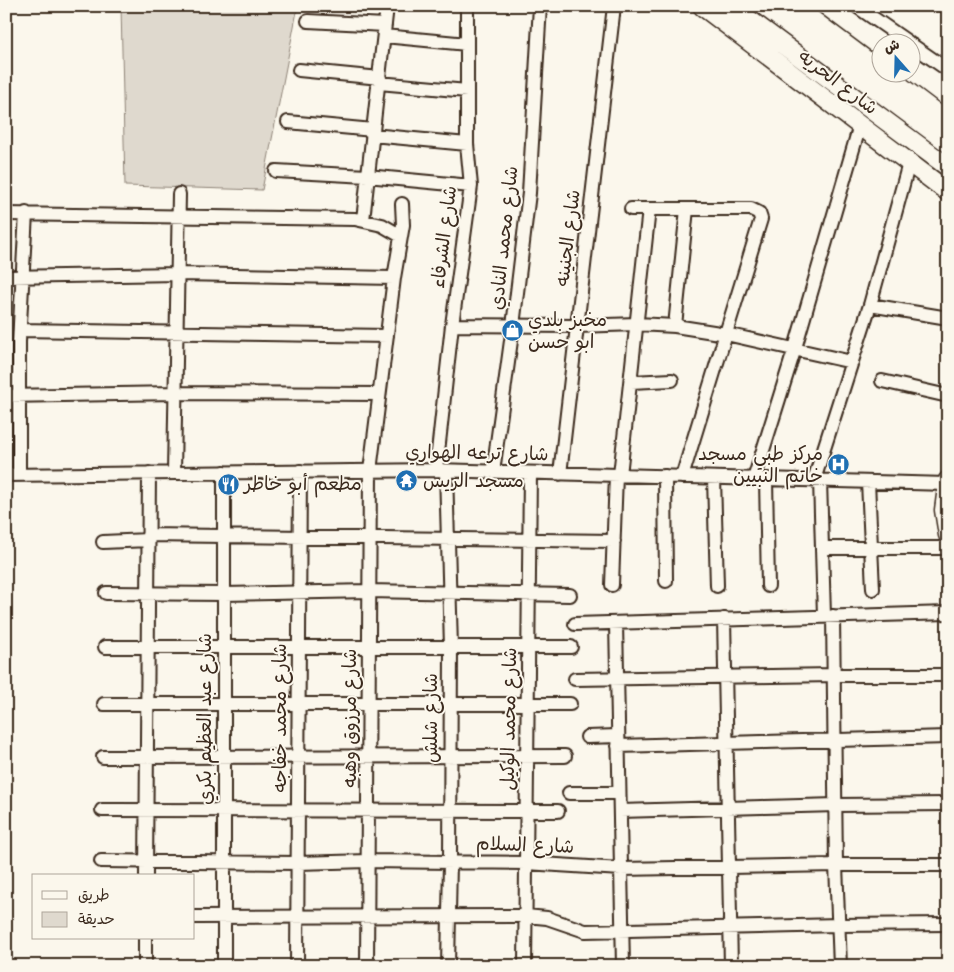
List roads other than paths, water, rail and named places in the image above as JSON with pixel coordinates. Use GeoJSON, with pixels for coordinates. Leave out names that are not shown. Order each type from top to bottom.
{"type":"FeatureCollection","features":[{"type":"Feature","properties":{"kind":"main road","name":"شارع الحريه"},"geometry":{"type":"LineString","coordinates":[[702,6],[948,192]]}},
{"type":"Feature","properties":{"kind":"main road"},"geometry":{"type":"LineString","coordinates":[[731,6],[948,167]]}},
{"type":"Feature","properties":{"kind":"main road"},"geometry":{"type":"LineString","coordinates":[[764,6],[948,142]]}},
{"type":"Feature","properties":{"kind":"main road","name":"شارع الحريه"},"geometry":{"type":"LineString","coordinates":[[794,6],[811,12],[872,64]]}},
{"type":"Feature","properties":{"kind":"main road","name":"شارع الحريه"},"geometry":{"type":"LineString","coordinates":[[895,82],[948,122]]}},
{"type":"Feature","properties":{"kind":"main road"},"geometry":{"type":"LineString","coordinates":[[947,482],[944,510],[948,535]]}},
{"type":"Feature","properties":{"kind":"street"},"geometry":{"type":"LineString","coordinates":[[363,220],[387,6]]}},
{"type":"Feature","properties":{"kind":"street","name":"شارع الشرفاء"},"geometry":{"type":"LineString","coordinates":[[441,470],[452,325],[471,186],[467,144],[467,6]]}},
{"type":"Feature","properties":{"kind":"street","name":"شارع محمد النادي"},"geometry":{"type":"LineString","coordinates":[[493,472],[529,194],[540,6]]}},
{"type":"Feature","properties":{"kind":"street","name":"شارع الجنينه"},"geometry":{"type":"LineString","coordinates":[[560,474],[614,6]]}},
{"type":"Feature","properties":{"kind":"street"},"geometry":{"type":"LineString","coordinates":[[856,6],[894,32]]}},
{"type":"Feature","properties":{"kind":"street"},"geometry":{"type":"LineString","coordinates":[[308,21],[384,30],[467,44]]}},
{"type":"Feature","properties":{"kind":"street"},"geometry":{"type":"LineString","coordinates":[[922,52],[948,70]]}},
{"type":"Feature","properties":{"kind":"street"},"geometry":{"type":"LineString","coordinates":[[299,70],[467,91]]}},
{"type":"Feature","properties":{"kind":"street"},"geometry":{"type":"LineString","coordinates":[[288,122],[467,144]]}},
{"type":"Feature","properties":{"kind":"street"},"geometry":{"type":"LineString","coordinates":[[768,586],[760,479],[795,348],[860,125]]}},
{"type":"Feature","properties":{"kind":"street"},"geometry":{"type":"LineString","coordinates":[[840,966],[836,865],[834,675],[817,480],[870,305],[909,163]]}},
{"type":"Feature","properties":{"kind":"street"},"geometry":{"type":"LineString","coordinates":[[276,171],[367,176],[471,186]]}},
{"type":"Feature","properties":{"kind":"street"},"geometry":{"type":"LineString","coordinates":[[174,473],[179,194]]}},
{"type":"Feature","properties":{"kind":"street","name":"شارع مرزوق وهبه"},"geometry":{"type":"LineString","coordinates":[[368,966],[370,471],[401,236],[402,204]]}},
{"type":"Feature","properties":{"kind":"street"},"geometry":{"type":"LineString","coordinates":[[631,209],[751,209],[756,211],[762,222],[682,477]]}},
{"type":"Feature","properties":{"kind":"street"},"geometry":{"type":"LineString","coordinates":[[612,586],[618,475],[631,382],[649,209]]}},
{"type":"Feature","properties":{"kind":"street"},"geometry":{"type":"LineString","coordinates":[[675,326],[687,209]]}},
{"type":"Feature","properties":{"kind":"street"},"geometry":{"type":"LineString","coordinates":[[6,214],[363,220],[382,225],[401,236]]}},
{"type":"Feature","properties":{"kind":"street"},"geometry":{"type":"LineString","coordinates":[[13,475],[20,396],[20,336],[26,214]]}},
{"type":"Feature","properties":{"kind":"street"},"geometry":{"type":"LineString","coordinates":[[6,277],[178,274],[394,278]]}},
{"type":"Feature","properties":{"kind":"street"},"geometry":{"type":"LineString","coordinates":[[870,305],[948,318]]}},
{"type":"Feature","properties":{"kind":"street"},"geometry":{"type":"LineString","coordinates":[[452,325],[577,326],[637,324],[675,326],[795,348],[852,362]]}},
{"type":"Feature","properties":{"kind":"street"},"geometry":{"type":"LineString","coordinates":[[6,343],[20,336],[176,333],[387,336]]}},
{"type":"Feature","properties":{"kind":"street"},"geometry":{"type":"LineString","coordinates":[[631,382],[672,380]]}},
{"type":"Feature","properties":{"kind":"street"},"geometry":{"type":"LineString","coordinates":[[882,381],[948,396]]}},
{"type":"Feature","properties":{"kind":"street"},"geometry":{"type":"LineString","coordinates":[[6,396],[175,393],[379,394]]}},
{"type":"Feature","properties":{"kind":"street","name":"شارع ترعه الهواري"},"geometry":{"type":"LineString","coordinates":[[13,475],[441,470],[868,482],[947,482]]}},
{"type":"Feature","properties":{"kind":"street","name":"شارع شلش"},"geometry":{"type":"LineString","coordinates":[[441,470],[448,540],[451,647],[448,966]]}},
{"type":"Feature","properties":{"kind":"street","name":"شارع محمد خفاجه"},"geometry":{"type":"LineString","coordinates":[[297,966],[300,471]]}},
{"type":"Feature","properties":{"kind":"street","name":"شارع عبد العظيم بكري"},"geometry":{"type":"LineString","coordinates":[[224,472],[224,966]]}},
{"type":"Feature","properties":{"kind":"street"},"geometry":{"type":"LineString","coordinates":[[146,869],[149,473]]}},
{"type":"Feature","properties":{"kind":"street","name":"شارع محمد الوكيل"},"geometry":{"type":"LineString","coordinates":[[525,966],[530,473]]}},
{"type":"Feature","properties":{"kind":"street"},"geometry":{"type":"LineString","coordinates":[[665,476],[666,581]]}},
{"type":"Feature","properties":{"kind":"street"},"geometry":{"type":"LineString","coordinates":[[714,478],[717,586]]}},
{"type":"Feature","properties":{"kind":"street"},"geometry":{"type":"LineString","coordinates":[[868,482],[872,589]]}},
{"type":"Feature","properties":{"kind":"street"},"geometry":{"type":"LineString","coordinates":[[103,542],[148,537],[224,536],[614,541]]}},
{"type":"Feature","properties":{"kind":"street"},"geometry":{"type":"LineString","coordinates":[[822,548],[948,548]]}},
{"type":"Feature","properties":{"kind":"street"},"geometry":{"type":"LineString","coordinates":[[106,593],[224,594],[369,591],[570,595]]}},
{"type":"Feature","properties":{"kind":"street"},"geometry":{"type":"LineString","coordinates":[[575,624],[948,613]]}},
{"type":"Feature","properties":{"kind":"street"},"geometry":{"type":"LineString","coordinates":[[724,619],[731,966]]}},
{"type":"Feature","properties":{"kind":"street"},"geometry":{"type":"LineString","coordinates":[[616,623],[622,966]]}},
{"type":"Feature","properties":{"kind":"street"},"geometry":{"type":"LineString","coordinates":[[105,647],[571,646]]}},
{"type":"Feature","properties":{"kind":"street"},"geometry":{"type":"LineString","coordinates":[[575,679],[948,675]]}},
{"type":"Feature","properties":{"kind":"street"},"geometry":{"type":"LineString","coordinates":[[104,704],[570,704]]}},
{"type":"Feature","properties":{"kind":"street"},"geometry":{"type":"LineString","coordinates":[[587,737],[618,741],[726,743],[948,736]]}},
{"type":"Feature","properties":{"kind":"street"},"geometry":{"type":"LineString","coordinates":[[103,757],[565,756]]}},
{"type":"Feature","properties":{"kind":"street"},"geometry":{"type":"LineString","coordinates":[[568,793],[619,793]]}},
{"type":"Feature","properties":{"kind":"street"},"geometry":{"type":"LineString","coordinates":[[620,811],[948,804]]}},
{"type":"Feature","properties":{"kind":"street"},"geometry":{"type":"LineString","coordinates":[[102,810],[558,811]]}},
{"type":"Feature","properties":{"kind":"street","name":"شارع السلام"},"geometry":{"type":"LineString","coordinates":[[101,861],[146,869],[224,862],[298,863],[368,861],[526,863],[621,869],[948,865]]}},
{"type":"Feature","properties":{"kind":"street"},"geometry":{"type":"LineString","coordinates":[[195,917],[526,916],[547,918],[585,931],[948,924]]}},
{"type":"Feature","properties":{"kind":"street"},"geometry":{"type":"LineString","coordinates":[[145,940],[145,966]]}},
{"type":"Feature","properties":{"kind":"place","name":"مخبز بلدي ابو حسن"},"geometry":{"type":"Point","coordinates":[512,331]}},
{"type":"Feature","properties":{"kind":"place","name":"مركز طبي مسجد خاتم النبيين"},"geometry":{"type":"Point","coordinates":[839,465]}},
{"type":"Feature","properties":{"kind":"place","name":"مسجد الريس"},"geometry":{"type":"Point","coordinates":[407,481]}},
{"type":"Feature","properties":{"kind":"place","name":"مطعم أبو خاطر"},"geometry":{"type":"Point","coordinates":[228,484]}}]}
